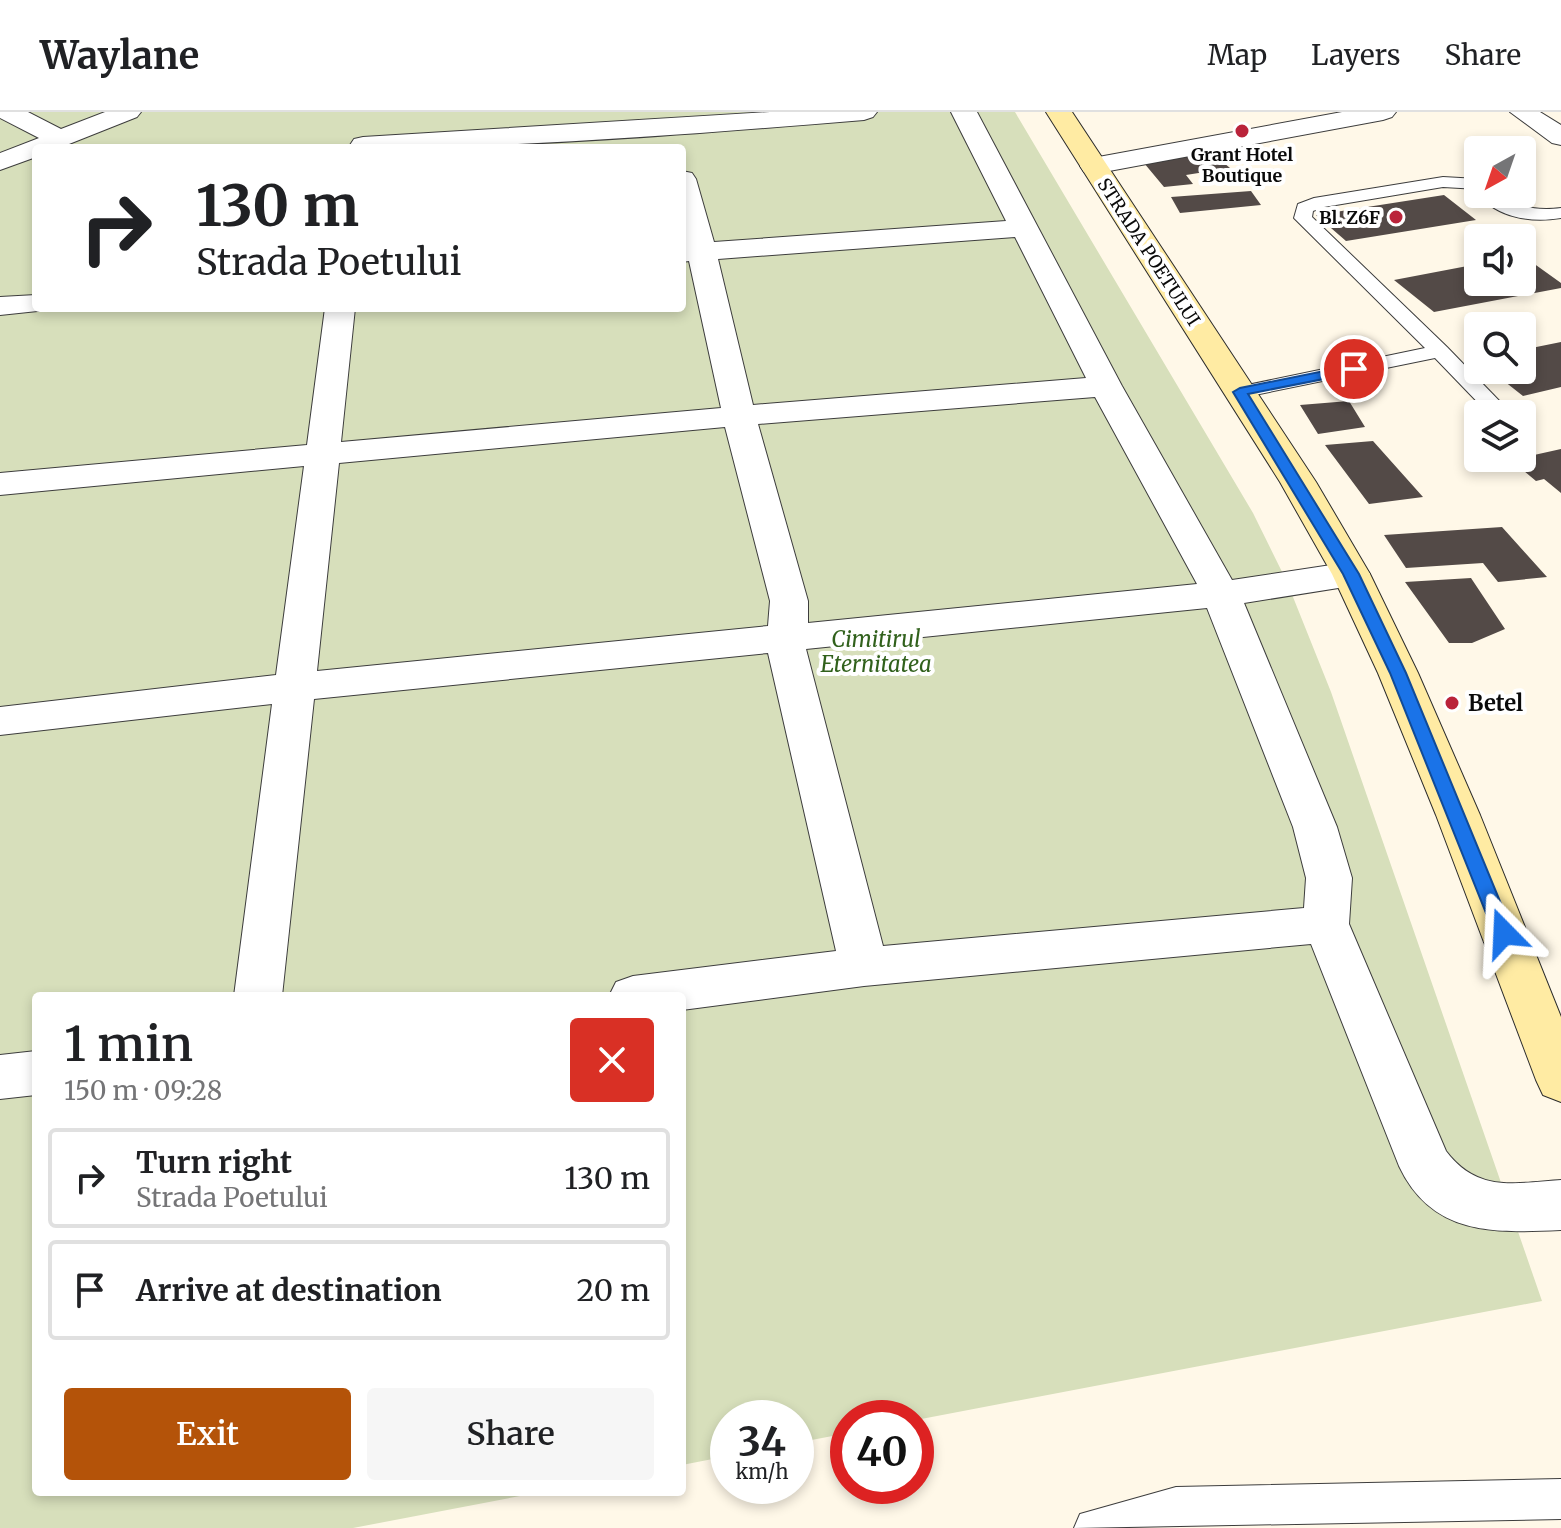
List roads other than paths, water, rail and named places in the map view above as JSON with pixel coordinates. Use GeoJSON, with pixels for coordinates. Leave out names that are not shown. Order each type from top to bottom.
{"type":"FeatureCollection","features":[{"type":"Feature","properties":{"kind":"street"},"geometry":{"type":"LineString","coordinates":[[8,112],[59,138]]}},
{"type":"Feature","properties":{"kind":"street"},"geometry":{"type":"LineString","coordinates":[[44,144],[128,112]]}},
{"type":"Feature","properties":{"kind":"street"},"geometry":{"type":"LineString","coordinates":[[364,139],[669,129],[864,112]]}},
{"type":"Feature","properties":{"kind":"street"},"geometry":{"type":"LineString","coordinates":[[964,112],[1106,386],[1221,594],[1315,827],[1329,878],[1326,924],[1437,1185],[1453,1197],[1475,1204],[1510,1207],[1561,1205]]}},
{"type":"Feature","properties":{"kind":"street","name":"STRADA POETULUI"},"geometry":{"type":"LineString","coordinates":[[1059,112],[1240,392],[1351,574],[1398,673],[1458,815],[1561,1080]]}},
{"type":"Feature","properties":{"kind":"street"},"geometry":{"type":"LineString","coordinates":[[1093,166],[1383,112]]}},
{"type":"Feature","properties":{"kind":"street"},"geometry":{"type":"LineString","coordinates":[[1523,112],[1561,137]]}},
{"type":"Feature","properties":{"kind":"street"},"geometry":{"type":"LineString","coordinates":[[0,162],[32,149]]}},
{"type":"Feature","properties":{"kind":"street"},"geometry":{"type":"LineString","coordinates":[[686,208],[692,252],[789,601],[789,621],[784,639],[864,967]]}},
{"type":"Feature","properties":{"kind":"street"},"geometry":{"type":"LineString","coordinates":[[692,252],[1024,228]]}},
{"type":"Feature","properties":{"kind":"street"},"geometry":{"type":"LineString","coordinates":[[0,306],[32,304]]}},
{"type":"Feature","properties":{"kind":"street"},"geometry":{"type":"LineString","coordinates":[[258,992],[340,312]]}},
{"type":"Feature","properties":{"kind":"street"},"geometry":{"type":"LineString","coordinates":[[0,484],[739,416],[1106,386]]}},
{"type":"Feature","properties":{"kind":"street"},"geometry":{"type":"LineString","coordinates":[[0,721],[295,687],[1221,594],[1351,574]]}},
{"type":"Feature","properties":{"kind":"street"},"geometry":{"type":"LineString","coordinates":[[665,992],[864,967],[1326,924]]}},
{"type":"Feature","properties":{"kind":"street"},"geometry":{"type":"LineString","coordinates":[[0,1077],[32,1073]]}},
{"type":"Feature","properties":{"kind":"lane"},"geometry":{"type":"LineString","coordinates":[[1464,183],[1443,182],[1320,202],[1304,208],[1303,218],[1487,400]]}},
{"type":"Feature","properties":{"kind":"lane"},"geometry":{"type":"LineString","coordinates":[[1504,208],[1534,217],[1561,213]]}},
{"type":"Feature","properties":{"kind":"lane"},"geometry":{"type":"LineString","coordinates":[[1240,392],[1440,351]]}},
{"type":"Feature","properties":{"kind":"lane"},"geometry":{"type":"LineString","coordinates":[[1094,1528],[1176,1507],[1561,1499]]}},
{"type":"Feature","properties":{"kind":"place","name":"Grant Hotel Boutique"},"geometry":{"type":"Point","coordinates":[1242,131]}},
{"type":"Feature","properties":{"kind":"place","name":"Bl. Z6F"},"geometry":{"type":"Point","coordinates":[1396,217]}},
{"type":"Feature","properties":{"kind":"place","name":"Betel"},"geometry":{"type":"Point","coordinates":[1452,703]}},
{"type":"Feature","properties":{"kind":"park label","name":"Cimitirul Eternitatea"},"geometry":{"type":"Point","coordinates":[876,652]}}]}
